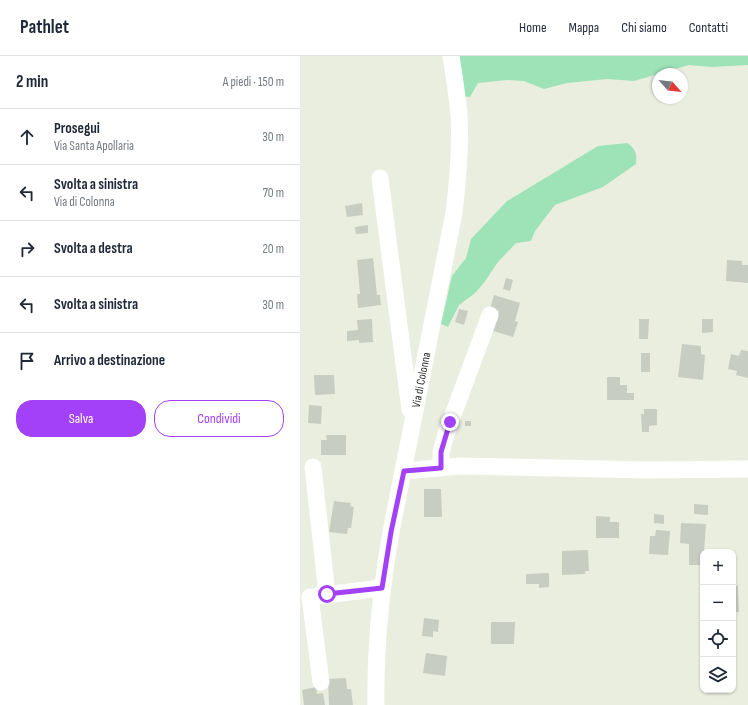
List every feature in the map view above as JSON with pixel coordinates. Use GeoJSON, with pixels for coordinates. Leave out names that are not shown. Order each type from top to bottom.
{"type":"FeatureCollection","features":[{"type":"Feature","properties":{"kind":"street","name":"Via di Colonna"},"geometry":{"type":"LineString","coordinates":[[376,705],[377,651],[382,588],[391,532],[454,213],[458,185],[460,153],[459,114],[451,56]]}},
{"type":"Feature","properties":{"kind":"street"},"geometry":{"type":"LineString","coordinates":[[380,178],[412,425]]}},
{"type":"Feature","properties":{"kind":"street"},"geometry":{"type":"LineString","coordinates":[[441,468],[441,452],[446,434],[490,316]]}},
{"type":"Feature","properties":{"kind":"street"},"geometry":{"type":"LineString","coordinates":[[404,471],[460,466],[648,470],[748,469]]}},
{"type":"Feature","properties":{"kind":"street"},"geometry":{"type":"LineString","coordinates":[[313,467],[327,594]]}},
{"type":"Feature","properties":{"kind":"street"},"geometry":{"type":"LineString","coordinates":[[322,682],[305,597],[382,588]]}},
{"type":"Feature","properties":{"kind":"green space"},"geometry":{"type":"Polygon","coordinates":[[[455,56],[748,56],[748,65],[712,67],[689,65],[679,68],[652,68],[652,76],[634,81],[607,79],[567,83],[544,89],[524,81],[507,80],[478,83],[470,97],[460,96],[455,56]]]}},
{"type":"Feature","properties":{"kind":"green space"},"geometry":{"type":"Polygon","coordinates":[[[627,143],[635,152],[636,164],[603,187],[555,205],[535,231],[531,241],[516,243],[498,262],[474,294],[459,305],[448,327],[441,324],[452,276],[466,258],[471,239],[507,201],[598,146],[627,143]]]}},
{"type":"Feature","properties":{"kind":"building"},"geometry":{"type":"Polygon","coordinates":[[[362,203],[363,215],[347,217],[345,206],[362,203]]]}},
{"type":"Feature","properties":{"kind":"building"},"geometry":{"type":"Polygon","coordinates":[[[368,225],[368,233],[356,234],[355,227],[368,225]]]}},
{"type":"Feature","properties":{"kind":"building"},"geometry":{"type":"Polygon","coordinates":[[[373,258],[377,295],[380,295],[381,305],[358,308],[357,294],[360,294],[357,260],[373,258]]]}},
{"type":"Feature","properties":{"kind":"building"},"geometry":{"type":"Polygon","coordinates":[[[727,260],[742,261],[742,265],[748,265],[748,283],[726,281],[727,260]]]}},
{"type":"Feature","properties":{"kind":"building"},"geometry":{"type":"Polygon","coordinates":[[[506,278],[513,280],[510,291],[503,289],[506,278]]]}},
{"type":"Feature","properties":{"kind":"building"},"geometry":{"type":"Polygon","coordinates":[[[494,295],[520,303],[515,321],[518,322],[513,337],[493,331],[499,311],[490,309],[494,295]]]}},
{"type":"Feature","properties":{"kind":"building"},"geometry":{"type":"Polygon","coordinates":[[[459,309],[468,311],[464,325],[455,322],[459,309]]]}},
{"type":"Feature","properties":{"kind":"building"},"geometry":{"type":"Polygon","coordinates":[[[372,319],[373,342],[359,343],[359,340],[347,341],[347,331],[358,330],[357,320],[372,319]]]}},
{"type":"Feature","properties":{"kind":"building"},"geometry":{"type":"Polygon","coordinates":[[[639,319],[649,319],[648,339],[639,339],[639,319]]]}},
{"type":"Feature","properties":{"kind":"building"},"geometry":{"type":"Polygon","coordinates":[[[702,319],[713,319],[713,332],[702,333],[702,319]]]}},
{"type":"Feature","properties":{"kind":"building"},"geometry":{"type":"Polygon","coordinates":[[[682,344],[701,346],[701,354],[705,355],[703,380],[678,377],[682,344]]]}},
{"type":"Feature","properties":{"kind":"building"},"geometry":{"type":"Polygon","coordinates":[[[741,350],[748,351],[748,378],[736,375],[737,371],[728,369],[731,354],[739,356],[741,350]]]}},
{"type":"Feature","properties":{"kind":"building"},"geometry":{"type":"Polygon","coordinates":[[[641,353],[650,353],[650,372],[641,372],[641,353]]]}},
{"type":"Feature","properties":{"kind":"building"},"geometry":{"type":"Polygon","coordinates":[[[314,375],[334,375],[335,394],[315,395],[314,375]]]}},
{"type":"Feature","properties":{"kind":"building"},"geometry":{"type":"Polygon","coordinates":[[[607,377],[620,377],[620,385],[627,385],[627,393],[634,393],[634,400],[607,400],[607,377]]]}},
{"type":"Feature","properties":{"kind":"building"},"geometry":{"type":"Polygon","coordinates":[[[309,405],[322,406],[321,424],[308,423],[309,405]]]}},
{"type":"Feature","properties":{"kind":"building"},"geometry":{"type":"Polygon","coordinates":[[[644,409],[657,409],[657,425],[649,426],[649,432],[642,432],[641,414],[644,414],[644,409]]]}},
{"type":"Feature","properties":{"kind":"building"},"geometry":{"type":"Polygon","coordinates":[[[465,421],[471,421],[471,426],[465,426],[465,421]]]}},
{"type":"Feature","properties":{"kind":"building"},"geometry":{"type":"Polygon","coordinates":[[[326,435],[346,435],[346,455],[321,455],[321,440],[327,440],[326,435]]]}},
{"type":"Feature","properties":{"kind":"building"},"geometry":{"type":"Polygon","coordinates":[[[424,489],[441,489],[442,517],[424,517],[424,489]]]}},
{"type":"Feature","properties":{"kind":"building"},"geometry":{"type":"Polygon","coordinates":[[[334,501],[351,503],[350,506],[354,507],[351,528],[348,528],[347,534],[329,532],[334,501]]]}},
{"type":"Feature","properties":{"kind":"building"},"geometry":{"type":"Polygon","coordinates":[[[694,504],[708,505],[708,515],[694,514],[694,504]]]}},
{"type":"Feature","properties":{"kind":"building"},"geometry":{"type":"Polygon","coordinates":[[[654,514],[664,515],[664,524],[654,523],[654,514]]]}},
{"type":"Feature","properties":{"kind":"building"},"geometry":{"type":"Polygon","coordinates":[[[596,516],[610,517],[610,522],[619,522],[619,538],[596,538],[596,516]]]}},
{"type":"Feature","properties":{"kind":"building"},"geometry":{"type":"Polygon","coordinates":[[[681,523],[706,524],[704,549],[700,549],[700,565],[689,565],[689,544],[680,543],[681,523]]]}},
{"type":"Feature","properties":{"kind":"building"},"geometry":{"type":"Polygon","coordinates":[[[656,530],[670,531],[668,555],[649,554],[650,536],[655,536],[656,530]]]}},
{"type":"Feature","properties":{"kind":"building"},"geometry":{"type":"Polygon","coordinates":[[[588,550],[589,571],[585,571],[585,574],[562,575],[562,551],[588,550]]]}},
{"type":"Feature","properties":{"kind":"building"},"geometry":{"type":"Polygon","coordinates":[[[549,573],[549,587],[539,588],[539,584],[526,584],[526,574],[549,573]]]}},
{"type":"Feature","properties":{"kind":"building"},"geometry":{"type":"Polygon","coordinates":[[[736,586],[738,586],[739,612],[736,612],[736,586]]]}},
{"type":"Feature","properties":{"kind":"building"},"geometry":{"type":"Polygon","coordinates":[[[424,618],[439,620],[438,632],[433,631],[433,637],[422,636],[424,618]]]}},
{"type":"Feature","properties":{"kind":"building"},"geometry":{"type":"Polygon","coordinates":[[[491,622],[515,622],[514,644],[491,644],[491,622]]]}},
{"type":"Feature","properties":{"kind":"building"},"geometry":{"type":"Polygon","coordinates":[[[426,653],[447,656],[445,676],[423,673],[426,653]]]}},
{"type":"Feature","properties":{"kind":"building"},"geometry":{"type":"Polygon","coordinates":[[[346,678],[347,689],[351,689],[353,705],[329,705],[328,679],[346,678]]]}},
{"type":"Feature","properties":{"kind":"building"},"geometry":{"type":"Polygon","coordinates":[[[316,687],[317,694],[323,693],[325,705],[304,705],[302,690],[316,687]]]}},
{"type":"Feature","properties":{"kind":"route"},"geometry":{"type":"LineString","coordinates":[[327,594],[382,588],[391,532],[404,471],[441,468],[441,452],[450,422]]}}]}
